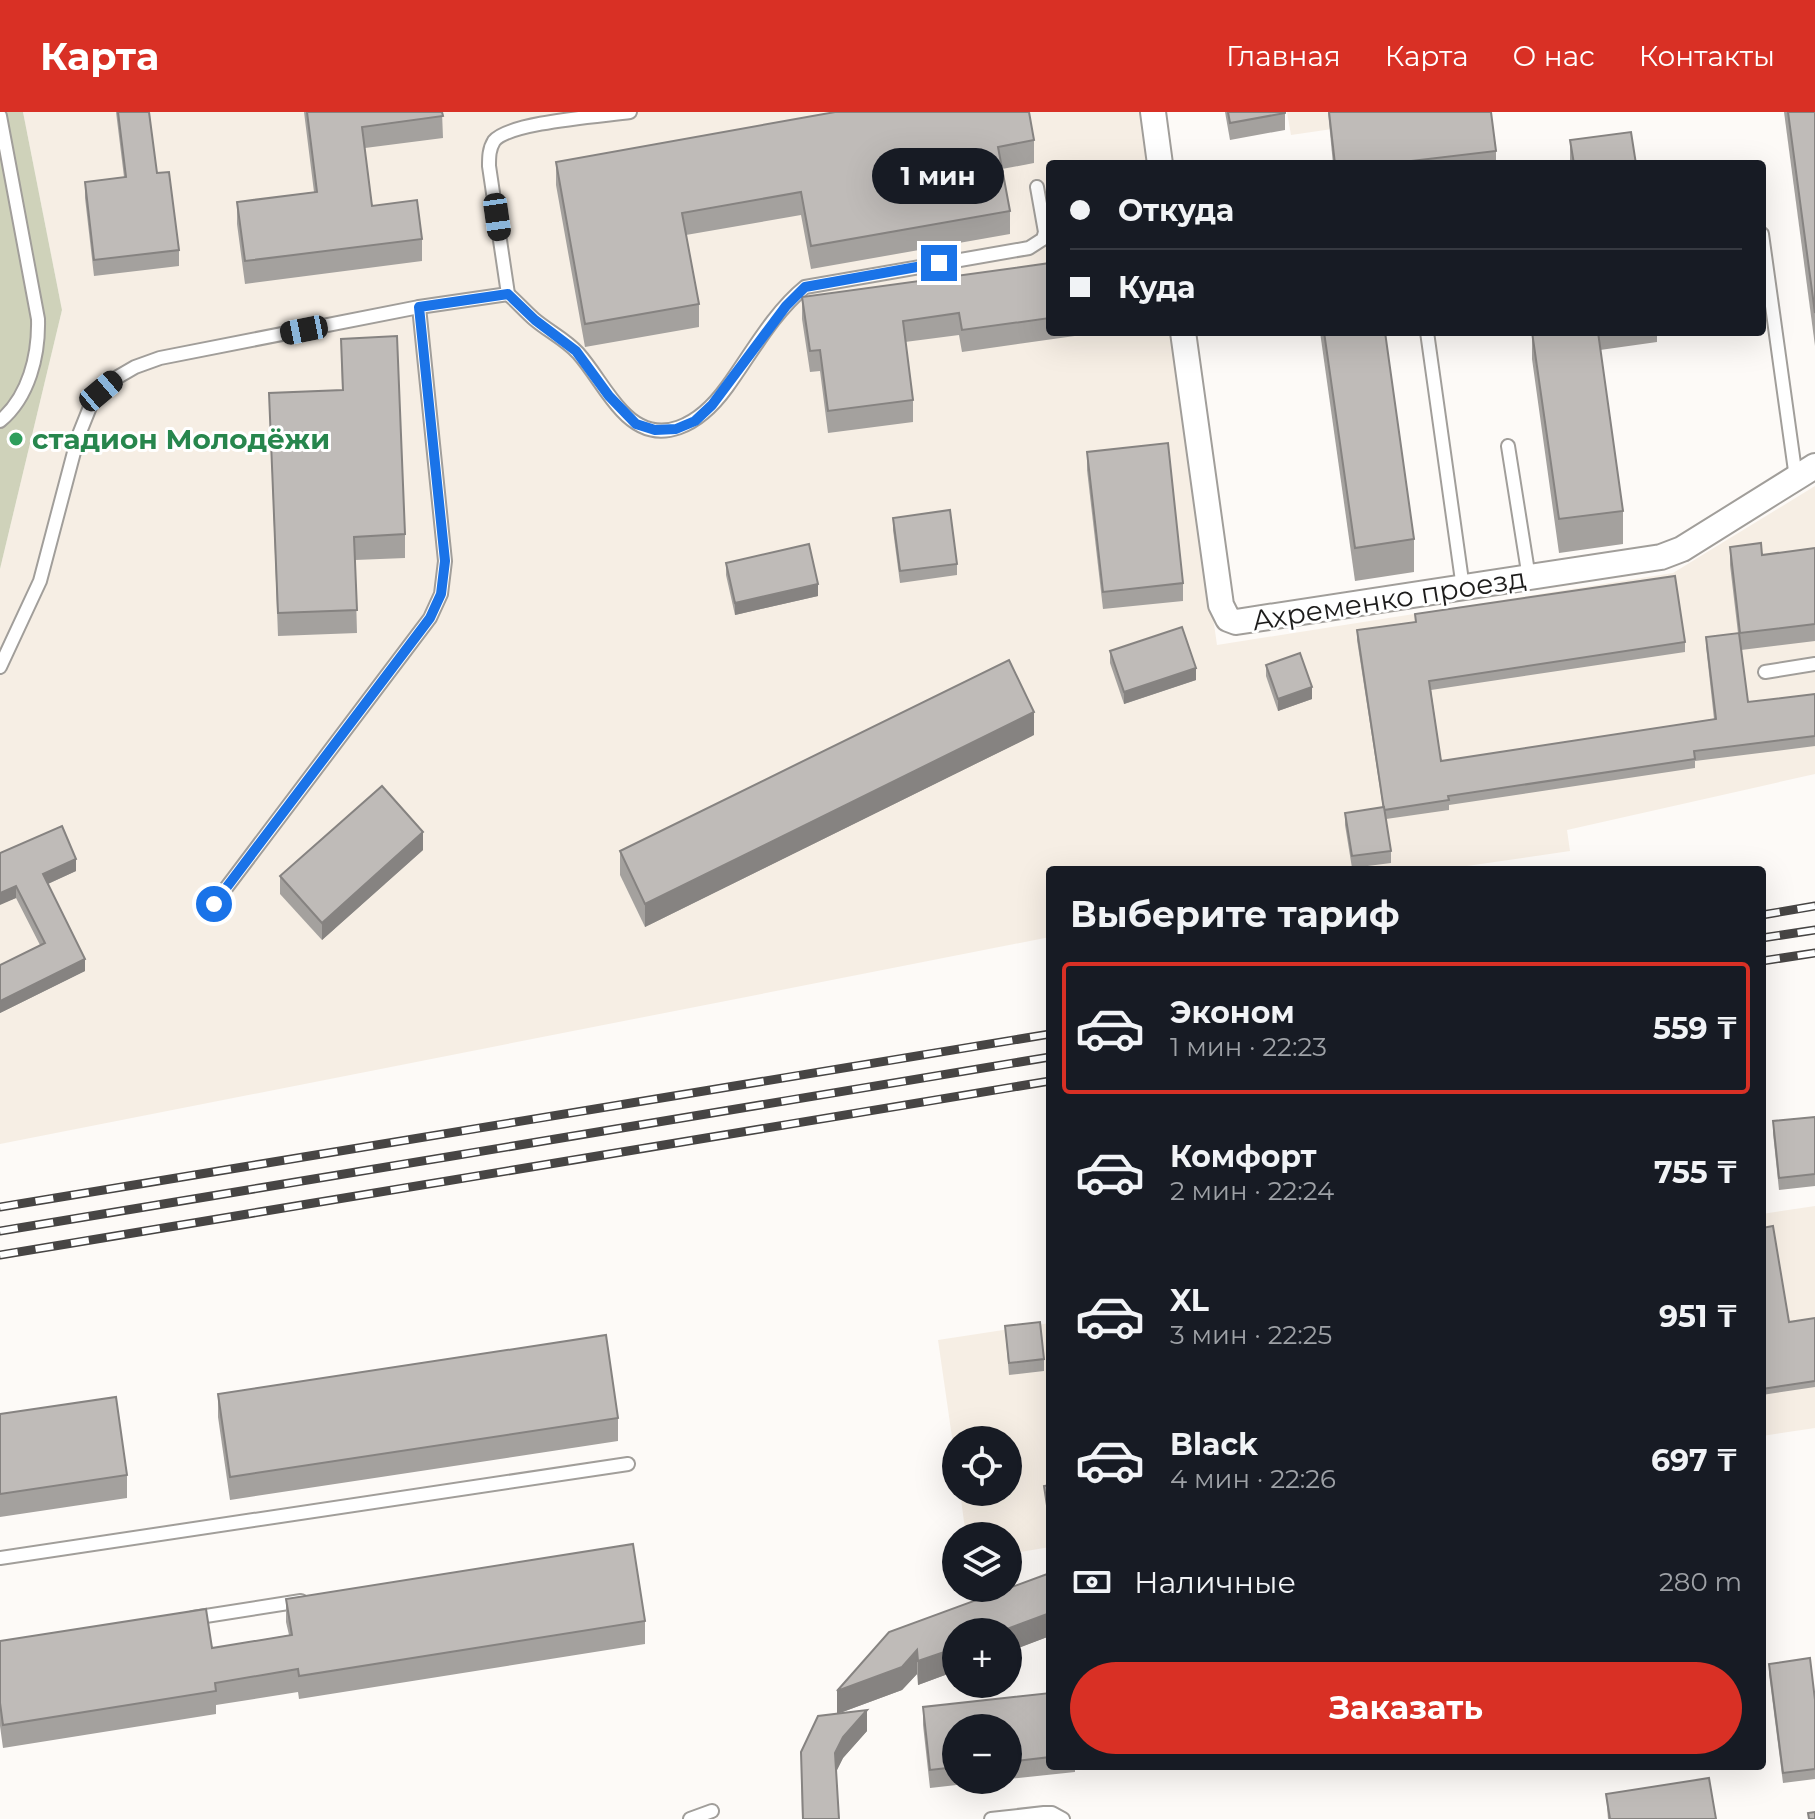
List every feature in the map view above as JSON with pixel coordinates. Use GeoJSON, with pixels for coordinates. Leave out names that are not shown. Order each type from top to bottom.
{"type":"FeatureCollection","features":[{"type":"Feature","properties":{"kind":"street"},"geometry":{"type":"LineString","coordinates":[[1153,112],[1159,160]]}},
{"type":"Feature","properties":{"kind":"street","name":"Ахременко проезд"},"geometry":{"type":"LineString","coordinates":[[1184,336],[1221,605],[1228,619],[1244,622],[1672,554],[1805,472]]}},
{"type":"Feature","properties":{"kind":"lane"},"geometry":{"type":"LineString","coordinates":[[630,112],[515,128],[493,142],[489,166],[508,294],[535,320],[576,351],[609,396],[636,424],[655,430],[676,429],[695,421],[712,405],[786,306],[805,287],[1029,248],[1037,244],[1045,232],[1037,187]]}},
{"type":"Feature","properties":{"kind":"lane"},"geometry":{"type":"LineString","coordinates":[[0,116],[38,319],[39,344],[28,380],[17,401],[0,421]]}},
{"type":"Feature","properties":{"kind":"lane"},"geometry":{"type":"LineString","coordinates":[[1766,256],[1805,472]]}},
{"type":"Feature","properties":{"kind":"lane"},"geometry":{"type":"LineString","coordinates":[[0,667],[40,581],[83,421],[108,384],[135,367],[160,358],[419,307],[508,294]]}},
{"type":"Feature","properties":{"kind":"lane"},"geometry":{"type":"LineString","coordinates":[[214,904],[430,618],[441,594],[445,561],[419,307]]}},
{"type":"Feature","properties":{"kind":"lane"},"geometry":{"type":"LineString","coordinates":[[1428,336],[1463,588]]}},
{"type":"Feature","properties":{"kind":"lane"},"geometry":{"type":"LineString","coordinates":[[1508,446],[1529,578]]}},
{"type":"Feature","properties":{"kind":"lane"},"geometry":{"type":"LineString","coordinates":[[1765,672],[1815,664]]}},
{"type":"Feature","properties":{"kind":"lane"},"geometry":{"type":"LineString","coordinates":[[0,1558],[628,1464]]}},
{"type":"Feature","properties":{"kind":"lane"},"geometry":{"type":"LineString","coordinates":[[172,1621],[313,1599]]}},
{"type":"Feature","properties":{"kind":"lane"},"geometry":{"type":"LineString","coordinates":[[690,1819],[712,1811]]}},
{"type":"Feature","properties":{"kind":"lane"},"geometry":{"type":"LineString","coordinates":[[991,1819],[1052,1813],[1063,1819]]}},
{"type":"Feature","properties":{"kind":"shaded area"},"geometry":{"type":"Polygon","coordinates":[[[23,112],[1142,112],[1149,160],[1046,160],[1046,336],[1174,336],[1217,645],[1673,573],[1815,486],[1815,774],[1567,830],[1570,851],[1467,866],[1046,866],[1046,938],[0,1144],[0,569],[62,310],[23,112]]]}},
{"type":"Feature","properties":{"kind":"shaded area"},"geometry":{"type":"Polygon","coordinates":[[[1287,112],[1449,112],[1291,135],[1287,112]]]}},
{"type":"Feature","properties":{"kind":"shaded area"},"geometry":{"type":"Polygon","coordinates":[[[1815,1206],[1815,1428],[1766,1435],[1766,1213],[1815,1206]]]}},
{"type":"Feature","properties":{"kind":"shaded area"},"geometry":{"type":"Polygon","coordinates":[[[1046,1324],[1046,1548],[1022,1552],[1022,1522],[964,1522],[962,1506],[1022,1506],[1022,1426],[950,1426],[938,1340],[1046,1324]]]}},
{"type":"Feature","properties":{"kind":"green space","name":"стадион Молодёжи"},"geometry":{"type":"Polygon","coordinates":[[[0,112],[23,112],[62,310],[0,569],[0,112]]]}},
{"type":"Feature","properties":{"kind":"building"},"geometry":{"type":"Polygon","coordinates":[[[118,112],[149,112],[157,173],[169,172],[179,250],[94,260],[85,182],[126,177],[118,112]]]}},
{"type":"Feature","properties":{"kind":"building"},"geometry":{"type":"Polygon","coordinates":[[[307,112],[442,112],[443,116],[362,127],[372,206],[417,200],[422,239],[245,261],[237,202],[317,192],[307,112]]]}},
{"type":"Feature","properties":{"kind":"building"},"geometry":{"type":"Polygon","coordinates":[[[835,112],[1029,112],[1034,140],[998,147],[1010,211],[811,246],[801,192],[682,213],[699,304],[585,324],[556,162],[835,112]]]}},
{"type":"Feature","properties":{"kind":"building"},"geometry":{"type":"Polygon","coordinates":[[[1228,112],[1285,112],[1285,113],[1230,123],[1228,112]]]}},
{"type":"Feature","properties":{"kind":"building"},"geometry":{"type":"Polygon","coordinates":[[[1329,112],[1491,112],[1496,151],[1420,160],[1335,160],[1329,112]]]}},
{"type":"Feature","properties":{"kind":"building"},"geometry":{"type":"Polygon","coordinates":[[[1788,112],[1815,112],[1815,313],[1788,112]]]}},
{"type":"Feature","properties":{"kind":"building"},"geometry":{"type":"Polygon","coordinates":[[[1631,132],[1635,160],[1573,160],[1570,140],[1631,132]]]}},
{"type":"Feature","properties":{"kind":"building"},"geometry":{"type":"Polygon","coordinates":[[[1046,264],[1046,319],[962,330],[959,313],[903,321],[913,400],[828,411],[820,350],[810,351],[802,297],[1046,264]]]}},
{"type":"Feature","properties":{"kind":"building"},"geometry":{"type":"Polygon","coordinates":[[[397,336],[405,534],[354,537],[357,610],[278,613],[269,393],[343,390],[341,339],[397,336]]]}},
{"type":"Feature","properties":{"kind":"building"},"geometry":{"type":"Polygon","coordinates":[[[1325,336],[1386,336],[1414,539],[1355,548],[1325,336]]]}},
{"type":"Feature","properties":{"kind":"building"},"geometry":{"type":"Polygon","coordinates":[[[1533,336],[1599,336],[1623,511],[1559,519],[1533,336]]]}},
{"type":"Feature","properties":{"kind":"building"},"geometry":{"type":"Polygon","coordinates":[[[1168,443],[1183,583],[1103,592],[1087,452],[1168,443]]]}},
{"type":"Feature","properties":{"kind":"building"},"geometry":{"type":"Polygon","coordinates":[[[950,510],[957,564],[900,571],[893,518],[950,510]]]}},
{"type":"Feature","properties":{"kind":"building"},"geometry":{"type":"Polygon","coordinates":[[[1761,543],[1762,555],[1815,548],[1815,624],[1740,633],[1730,547],[1761,543]]]}},
{"type":"Feature","properties":{"kind":"building"},"geometry":{"type":"Polygon","coordinates":[[[809,544],[818,584],[735,603],[726,563],[809,544]]]}},
{"type":"Feature","properties":{"kind":"building"},"geometry":{"type":"Polygon","coordinates":[[[1675,576],[1685,642],[1429,681],[1441,761],[1716,719],[1706,637],[1739,633],[1748,702],[1815,694],[1815,736],[1694,751],[1695,759],[1448,796],[1449,800],[1384,810],[1357,630],[1416,622],[1415,614],[1675,576]]]}},
{"type":"Feature","properties":{"kind":"building"},"geometry":{"type":"Polygon","coordinates":[[[1182,627],[1196,668],[1124,692],[1110,651],[1182,627]]]}},
{"type":"Feature","properties":{"kind":"building"},"geometry":{"type":"Polygon","coordinates":[[[1300,653],[1312,687],[1278,699],[1266,665],[1300,653]]]}},
{"type":"Feature","properties":{"kind":"building"},"geometry":{"type":"Polygon","coordinates":[[[1009,660],[1034,712],[645,904],[620,851],[1009,660]]]}},
{"type":"Feature","properties":{"kind":"building"},"geometry":{"type":"Polygon","coordinates":[[[382,786],[423,832],[322,923],[280,876],[382,786]]]}},
{"type":"Feature","properties":{"kind":"building"},"geometry":{"type":"Polygon","coordinates":[[[1384,807],[1391,851],[1352,856],[1345,813],[1384,807]]]}},
{"type":"Feature","properties":{"kind":"building"},"geometry":{"type":"Polygon","coordinates":[[[62,826],[76,859],[43,874],[85,959],[0,1001],[0,965],[45,943],[16,886],[0,893],[0,853],[62,826]]]}},
{"type":"Feature","properties":{"kind":"building"},"geometry":{"type":"Polygon","coordinates":[[[1815,1117],[1815,1174],[1779,1178],[1773,1121],[1815,1117]]]}},
{"type":"Feature","properties":{"kind":"building"},"geometry":{"type":"Polygon","coordinates":[[[1773,1226],[1789,1322],[1815,1318],[1815,1381],[1766,1388],[1766,1227],[1773,1226]]]}},
{"type":"Feature","properties":{"kind":"building"},"geometry":{"type":"Polygon","coordinates":[[[1040,1322],[1044,1359],[1009,1363],[1005,1326],[1040,1322]]]}},
{"type":"Feature","properties":{"kind":"building"},"geometry":{"type":"Polygon","coordinates":[[[606,1335],[618,1418],[230,1477],[218,1394],[606,1335]]]}},
{"type":"Feature","properties":{"kind":"building"},"geometry":{"type":"Polygon","coordinates":[[[116,1397],[127,1475],[0,1494],[0,1414],[116,1397]]]}},
{"type":"Feature","properties":{"kind":"building"},"geometry":{"type":"Polygon","coordinates":[[[633,1544],[645,1621],[299,1676],[298,1669],[215,1683],[216,1691],[3,1725],[0,1641],[206,1609],[212,1648],[292,1635],[286,1599],[633,1544]]]}},
{"type":"Feature","properties":{"kind":"building"},"geometry":{"type":"Polygon","coordinates":[[[1046,1574],[1046,1614],[1022,1623],[1022,1618],[942,1618],[942,1653],[918,1661],[917,1650],[902,1667],[837,1691],[889,1632],[971,1602],[1022,1602],[1022,1583],[1046,1574]]]}},
{"type":"Feature","properties":{"kind":"building"},"geometry":{"type":"Polygon","coordinates":[[[1810,1658],[1815,1700],[1815,1769],[1783,1773],[1769,1664],[1810,1658]]]}},
{"type":"Feature","properties":{"kind":"building"},"geometry":{"type":"Polygon","coordinates":[[[1046,1693],[1046,1757],[1022,1760],[1022,1714],[942,1714],[942,1769],[930,1770],[923,1707],[1046,1693]]]}},
{"type":"Feature","properties":{"kind":"building"},"geometry":{"type":"Polygon","coordinates":[[[867,1710],[843,1737],[835,1753],[839,1819],[803,1819],[801,1752],[818,1716],[867,1710]]]}},
{"type":"Feature","properties":{"kind":"building"},"geometry":{"type":"Polygon","coordinates":[[[1709,1778],[1716,1819],[1610,1819],[1606,1794],[1709,1778]]]}},
{"type":"Feature","properties":{"kind":"building"},"geometry":{"type":"Polygon","coordinates":[[[1815,1812],[1815,1819],[1809,1819],[1808,1813],[1815,1812]]]}},
{"type":"Feature","properties":{"kind":"railway"},"geometry":{"type":"LineString","coordinates":[[1766,914],[1815,906]]}},
{"type":"Feature","properties":{"kind":"railway"},"geometry":{"type":"LineString","coordinates":[[1766,937],[1815,930]]}},
{"type":"Feature","properties":{"kind":"railway"},"geometry":{"type":"LineString","coordinates":[[1766,960],[1815,953]]}},
{"type":"Feature","properties":{"kind":"railway"},"geometry":{"type":"LineString","coordinates":[[0,1207],[1046,1035]]}},
{"type":"Feature","properties":{"kind":"railway"},"geometry":{"type":"LineString","coordinates":[[0,1231],[1046,1058]]}},
{"type":"Feature","properties":{"kind":"railway"},"geometry":{"type":"LineString","coordinates":[[0,1255],[1046,1082]]}},
{"type":"Feature","properties":{"kind":"place","name":"стадион Молодёжи"},"geometry":{"type":"Point","coordinates":[16,439]}},
{"type":"Feature","properties":{"kind":"route"},"geometry":{"type":"LineString","coordinates":[[214,904],[430,618],[441,594],[445,561],[419,307],[508,294],[535,320],[576,351],[609,396],[636,424],[655,430],[676,429],[695,421],[712,405],[786,306],[805,287],[939,263]]}}]}
